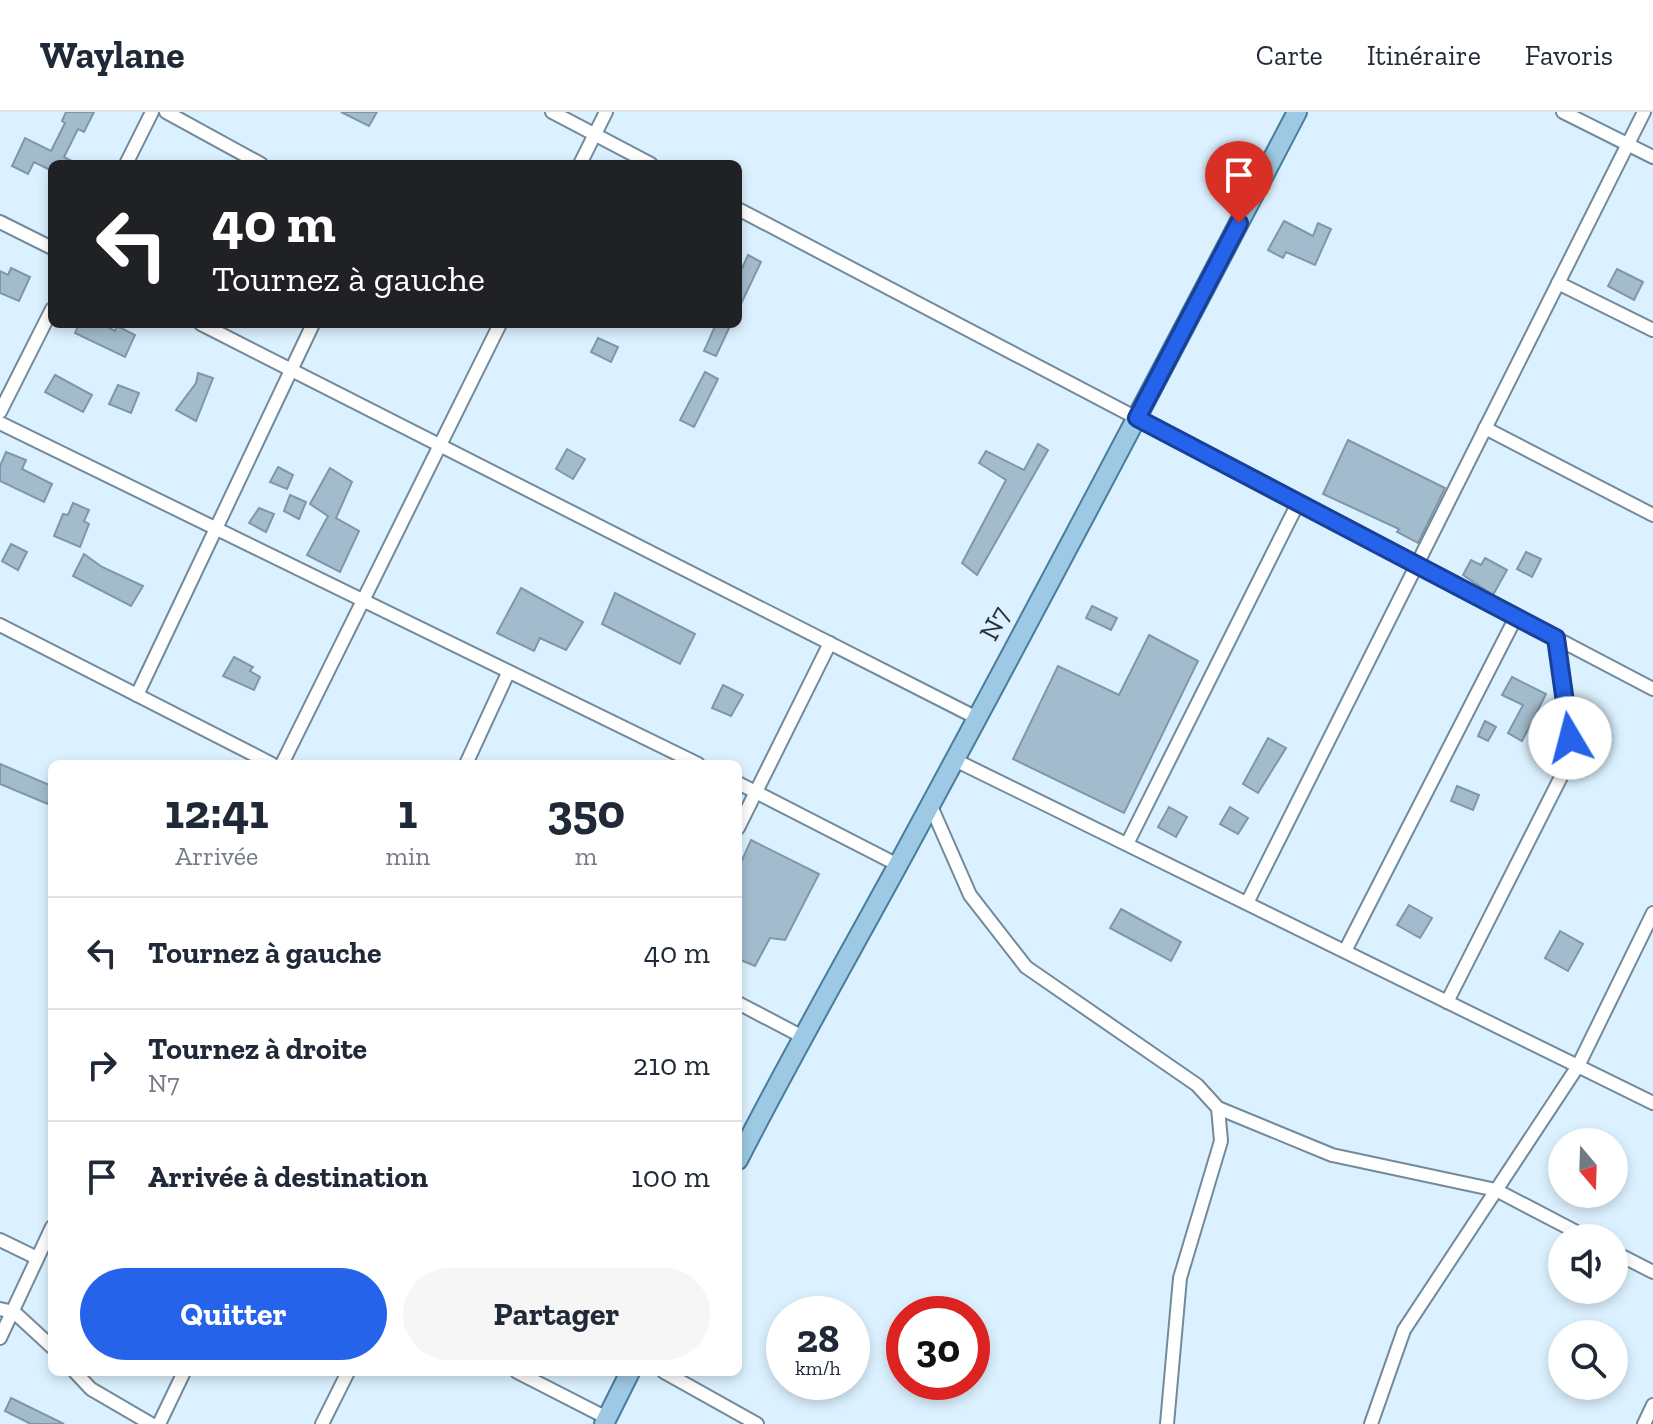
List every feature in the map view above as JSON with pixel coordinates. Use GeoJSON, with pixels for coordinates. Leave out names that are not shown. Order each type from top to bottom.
{"type":"FeatureCollection","features":[{"type":"Feature","properties":{"kind":"main road","name":"N7"},"geometry":{"type":"LineString","coordinates":[[742,1152],[801,1036],[898,865],[1137,418],[1297,112]]}},
{"type":"Feature","properties":{"kind":"main road"},"geometry":{"type":"LineString","coordinates":[[605,1421],[628,1376]]}},
{"type":"Feature","properties":{"kind":"street"},"geometry":{"type":"LineString","coordinates":[[128,160],[152,112]]}},
{"type":"Feature","properties":{"kind":"street"},"geometry":{"type":"LineString","coordinates":[[166,112],[254,160]]}},
{"type":"Feature","properties":{"kind":"street"},"geometry":{"type":"LineString","coordinates":[[552,112],[643,160]]}},
{"type":"Feature","properties":{"kind":"street"},"geometry":{"type":"LineString","coordinates":[[582,160],[606,112]]}},
{"type":"Feature","properties":{"kind":"street"},"geometry":{"type":"LineString","coordinates":[[1563,112],[1653,157]]}},
{"type":"Feature","properties":{"kind":"street"},"geometry":{"type":"LineString","coordinates":[[1247,903],[1644,112]]}},
{"type":"Feature","properties":{"kind":"street"},"geometry":{"type":"LineString","coordinates":[[742,211],[1653,689]]}},
{"type":"Feature","properties":{"kind":"street"},"geometry":{"type":"LineString","coordinates":[[0,222],[48,246]]}},
{"type":"Feature","properties":{"kind":"street"},"geometry":{"type":"LineString","coordinates":[[1558,283],[1653,330]]}},
{"type":"Feature","properties":{"kind":"street"},"geometry":{"type":"LineString","coordinates":[[0,412],[48,317]]}},
{"type":"Feature","properties":{"kind":"street"},"geometry":{"type":"LineString","coordinates":[[209,328],[975,717]]}},
{"type":"Feature","properties":{"kind":"street"},"geometry":{"type":"LineString","coordinates":[[137,695],[311,328]]}},
{"type":"Feature","properties":{"kind":"street"},"geometry":{"type":"LineString","coordinates":[[284,760],[498,328]]}},
{"type":"Feature","properties":{"kind":"street"},"geometry":{"type":"LineString","coordinates":[[0,423],[690,760]]}},
{"type":"Feature","properties":{"kind":"street"},"geometry":{"type":"LineString","coordinates":[[1485,428],[1653,515]]}},
{"type":"Feature","properties":{"kind":"street"},"geometry":{"type":"LineString","coordinates":[[1127,844],[1298,503]]}},
{"type":"Feature","properties":{"kind":"street"},"geometry":{"type":"LineString","coordinates":[[1345,951],[1516,617]]}},
{"type":"Feature","properties":{"kind":"street"},"geometry":{"type":"LineString","coordinates":[[0,625],[264,760]]}},
{"type":"Feature","properties":{"kind":"street"},"geometry":{"type":"LineString","coordinates":[[1447,1002],[1567,765],[1570,738],[1556,638]]}},
{"type":"Feature","properties":{"kind":"street"},"geometry":{"type":"LineString","coordinates":[[742,820],[830,643]]}},
{"type":"Feature","properties":{"kind":"street"},"geometry":{"type":"LineString","coordinates":[[468,760],[508,673]]}},
{"type":"Feature","properties":{"kind":"street"},"geometry":{"type":"LineString","coordinates":[[953,759],[1653,1103]]}},
{"type":"Feature","properties":{"kind":"street"},"geometry":{"type":"LineString","coordinates":[[742,785],[898,865]]}},
{"type":"Feature","properties":{"kind":"street"},"geometry":{"type":"LineString","coordinates":[[930,804],[970,895],[1026,967],[1197,1085],[1218,1108],[1332,1155],[1496,1190],[1561,1224]]}},
{"type":"Feature","properties":{"kind":"street"},"geometry":{"type":"LineString","coordinates":[[1371,1424],[1404,1330],[1426,1292],[1578,1066],[1653,913]]}},
{"type":"Feature","properties":{"kind":"street"},"geometry":{"type":"LineString","coordinates":[[742,1005],[801,1036]]}},
{"type":"Feature","properties":{"kind":"street"},"geometry":{"type":"LineString","coordinates":[[1167,1424],[1180,1278],[1221,1141],[1218,1108]]}},
{"type":"Feature","properties":{"kind":"street"},"geometry":{"type":"LineString","coordinates":[[0,1338],[48,1235]]}},
{"type":"Feature","properties":{"kind":"street"},"geometry":{"type":"LineString","coordinates":[[0,1240],[37,1258]]}},
{"type":"Feature","properties":{"kind":"street"},"geometry":{"type":"LineString","coordinates":[[1628,1259],[1653,1272]]}},
{"type":"Feature","properties":{"kind":"street"},"geometry":{"type":"LineString","coordinates":[[0,1309],[14,1312],[48,1343]]}},
{"type":"Feature","properties":{"kind":"street"},"geometry":{"type":"LineString","coordinates":[[79,1376],[91,1389],[151,1424]]}},
{"type":"Feature","properties":{"kind":"street"},"geometry":{"type":"LineString","coordinates":[[159,1424],[182,1376]]}},
{"type":"Feature","properties":{"kind":"street"},"geometry":{"type":"LineString","coordinates":[[322,1424],[346,1376]]}},
{"type":"Feature","properties":{"kind":"street"},"geometry":{"type":"LineString","coordinates":[[524,1376],[605,1421]]}},
{"type":"Feature","properties":{"kind":"street"},"geometry":{"type":"LineString","coordinates":[[671,1376],[757,1424]]}},
{"type":"Feature","properties":{"kind":"street"},"geometry":{"type":"LineString","coordinates":[[1644,1424],[1653,1405]]}},
{"type":"Feature","properties":{"kind":"building"},"geometry":{"type":"Polygon","coordinates":[[[66,112],[94,112],[84,132],[78,129],[64,157],[70,160],[48,160],[48,169],[34,162],[28,174],[12,166],[25,138],[51,151],[65,123],[62,121],[66,112]]]}},
{"type":"Feature","properties":{"kind":"building"},"geometry":{"type":"Polygon","coordinates":[[[341,112],[377,112],[369,126],[341,112]]]}},
{"type":"Feature","properties":{"kind":"building"},"geometry":{"type":"Polygon","coordinates":[[[1284,221],[1313,236],[1318,223],[1331,229],[1315,265],[1286,252],[1283,258],[1268,250],[1284,221]]]}},
{"type":"Feature","properties":{"kind":"building"},"geometry":{"type":"Polygon","coordinates":[[[748,255],[761,262],[742,302],[742,268],[748,255]]]}},
{"type":"Feature","properties":{"kind":"building"},"geometry":{"type":"Polygon","coordinates":[[[11,268],[30,277],[19,301],[0,293],[0,271],[8,275],[11,268]]]}},
{"type":"Feature","properties":{"kind":"building"},"geometry":{"type":"Polygon","coordinates":[[[1617,269],[1643,282],[1634,300],[1608,286],[1617,269]]]}},
{"type":"Feature","properties":{"kind":"building"},"geometry":{"type":"Polygon","coordinates":[[[77,328],[109,328],[115,331],[121,328],[135,335],[125,357],[75,333],[77,328]]]}},
{"type":"Feature","properties":{"kind":"building"},"geometry":{"type":"Polygon","coordinates":[[[714,328],[729,328],[716,356],[704,351],[714,328]]]}},
{"type":"Feature","properties":{"kind":"building"},"geometry":{"type":"Polygon","coordinates":[[[598,338],[618,347],[611,362],[591,352],[598,338]]]}},
{"type":"Feature","properties":{"kind":"building"},"geometry":{"type":"Polygon","coordinates":[[[705,372],[718,379],[694,427],[680,420],[705,372]]]}},
{"type":"Feature","properties":{"kind":"building"},"geometry":{"type":"Polygon","coordinates":[[[198,373],[213,378],[196,421],[176,410],[196,383],[198,373]]]}},
{"type":"Feature","properties":{"kind":"building"},"geometry":{"type":"Polygon","coordinates":[[[55,375],[92,395],[83,412],[45,392],[55,375]]]}},
{"type":"Feature","properties":{"kind":"building"},"geometry":{"type":"Polygon","coordinates":[[[118,385],[139,393],[131,413],[109,404],[118,385]]]}},
{"type":"Feature","properties":{"kind":"building"},"geometry":{"type":"Polygon","coordinates":[[[1348,440],[1445,488],[1418,543],[1397,532],[1399,529],[1323,494],[1348,440]]]}},
{"type":"Feature","properties":{"kind":"building"},"geometry":{"type":"Polygon","coordinates":[[[1038,444],[1048,450],[977,575],[962,563],[1006,480],[979,463],[986,451],[1024,470],[1038,444]]]}},
{"type":"Feature","properties":{"kind":"building"},"geometry":{"type":"Polygon","coordinates":[[[567,449],[585,459],[573,479],[556,469],[567,449]]]}},
{"type":"Feature","properties":{"kind":"building"},"geometry":{"type":"Polygon","coordinates":[[[6,452],[26,460],[22,469],[52,484],[44,502],[0,481],[0,466],[6,452]]]}},
{"type":"Feature","properties":{"kind":"building"},"geometry":{"type":"Polygon","coordinates":[[[278,467],[293,475],[287,489],[270,482],[278,467]]]}},
{"type":"Feature","properties":{"kind":"building"},"geometry":{"type":"Polygon","coordinates":[[[330,468],[352,482],[336,518],[359,531],[340,572],[307,555],[328,516],[310,504],[330,468]]]}},
{"type":"Feature","properties":{"kind":"building"},"geometry":{"type":"Polygon","coordinates":[[[290,495],[306,502],[299,519],[284,511],[290,495]]]}},
{"type":"Feature","properties":{"kind":"building"},"geometry":{"type":"Polygon","coordinates":[[[73,503],[89,510],[84,521],[89,524],[80,547],[54,536],[63,514],[68,515],[73,503]]]}},
{"type":"Feature","properties":{"kind":"building"},"geometry":{"type":"Polygon","coordinates":[[[259,508],[274,514],[266,532],[249,523],[259,508]]]}},
{"type":"Feature","properties":{"kind":"building"},"geometry":{"type":"Polygon","coordinates":[[[11,544],[27,552],[18,570],[2,561],[11,544]]]}},
{"type":"Feature","properties":{"kind":"building"},"geometry":{"type":"Polygon","coordinates":[[[1526,552],[1541,559],[1532,577],[1517,569],[1526,552]]]}},
{"type":"Feature","properties":{"kind":"building"},"geometry":{"type":"Polygon","coordinates":[[[84,554],[102,567],[143,586],[131,606],[73,576],[84,554]]]}},
{"type":"Feature","properties":{"kind":"building"},"geometry":{"type":"Polygon","coordinates":[[[1485,558],[1507,570],[1493,595],[1463,575],[1471,560],[1481,565],[1485,558]]]}},
{"type":"Feature","properties":{"kind":"building"},"geometry":{"type":"Polygon","coordinates":[[[521,588],[583,622],[566,650],[540,638],[534,651],[497,633],[521,588]]]}},
{"type":"Feature","properties":{"kind":"building"},"geometry":{"type":"Polygon","coordinates":[[[615,593],[695,634],[680,664],[602,624],[615,593]]]}},
{"type":"Feature","properties":{"kind":"building"},"geometry":{"type":"Polygon","coordinates":[[[1092,606],[1117,618],[1111,630],[1086,618],[1092,606]]]}},
{"type":"Feature","properties":{"kind":"building"},"geometry":{"type":"Polygon","coordinates":[[[1149,635],[1198,661],[1124,813],[1013,759],[1058,666],[1119,695],[1149,635]]]}},
{"type":"Feature","properties":{"kind":"building"},"geometry":{"type":"Polygon","coordinates":[[[234,657],[253,667],[250,671],[260,677],[254,690],[223,676],[234,657]]]}},
{"type":"Feature","properties":{"kind":"building"},"geometry":{"type":"Polygon","coordinates":[[[1512,677],[1546,694],[1522,741],[1508,733],[1523,705],[1502,695],[1512,677]]]}},
{"type":"Feature","properties":{"kind":"building"},"geometry":{"type":"Polygon","coordinates":[[[723,685],[743,695],[731,716],[712,708],[723,685]]]}},
{"type":"Feature","properties":{"kind":"building"},"geometry":{"type":"Polygon","coordinates":[[[1485,721],[1496,727],[1488,741],[1478,736],[1485,721]]]}},
{"type":"Feature","properties":{"kind":"building"},"geometry":{"type":"Polygon","coordinates":[[[1268,738],[1286,748],[1258,793],[1243,784],[1268,738]]]}},
{"type":"Feature","properties":{"kind":"building"},"geometry":{"type":"Polygon","coordinates":[[[0,764],[48,784],[48,804],[0,784],[0,764]]]}},
{"type":"Feature","properties":{"kind":"building"},"geometry":{"type":"Polygon","coordinates":[[[1457,786],[1479,795],[1473,810],[1451,801],[1457,786]]]}},
{"type":"Feature","properties":{"kind":"building"},"geometry":{"type":"Polygon","coordinates":[[[1169,807],[1187,817],[1176,837],[1158,827],[1169,807]]]}},
{"type":"Feature","properties":{"kind":"building"},"geometry":{"type":"Polygon","coordinates":[[[1230,807],[1248,818],[1238,834],[1220,824],[1230,807]]]}},
{"type":"Feature","properties":{"kind":"building"},"geometry":{"type":"Polygon","coordinates":[[[751,840],[819,874],[785,940],[770,938],[755,966],[742,961],[742,860],[751,840]]]}},
{"type":"Feature","properties":{"kind":"building"},"geometry":{"type":"Polygon","coordinates":[[[1409,905],[1432,918],[1420,938],[1397,925],[1409,905]]]}},
{"type":"Feature","properties":{"kind":"building"},"geometry":{"type":"Polygon","coordinates":[[[1121,909],[1181,942],[1171,961],[1110,928],[1121,909]]]}},
{"type":"Feature","properties":{"kind":"building"},"geometry":{"type":"Polygon","coordinates":[[[1560,931],[1583,944],[1568,971],[1545,958],[1560,931]]]}},
{"type":"Feature","properties":{"kind":"building"},"geometry":{"type":"Polygon","coordinates":[[[11,1398],[64,1424],[31,1424],[5,1411],[11,1398]]]}},
{"type":"Feature","properties":{"kind":"route"},"geometry":{"type":"LineString","coordinates":[[1239,223],[1137,418],[1556,638],[1570,738]]}}]}
